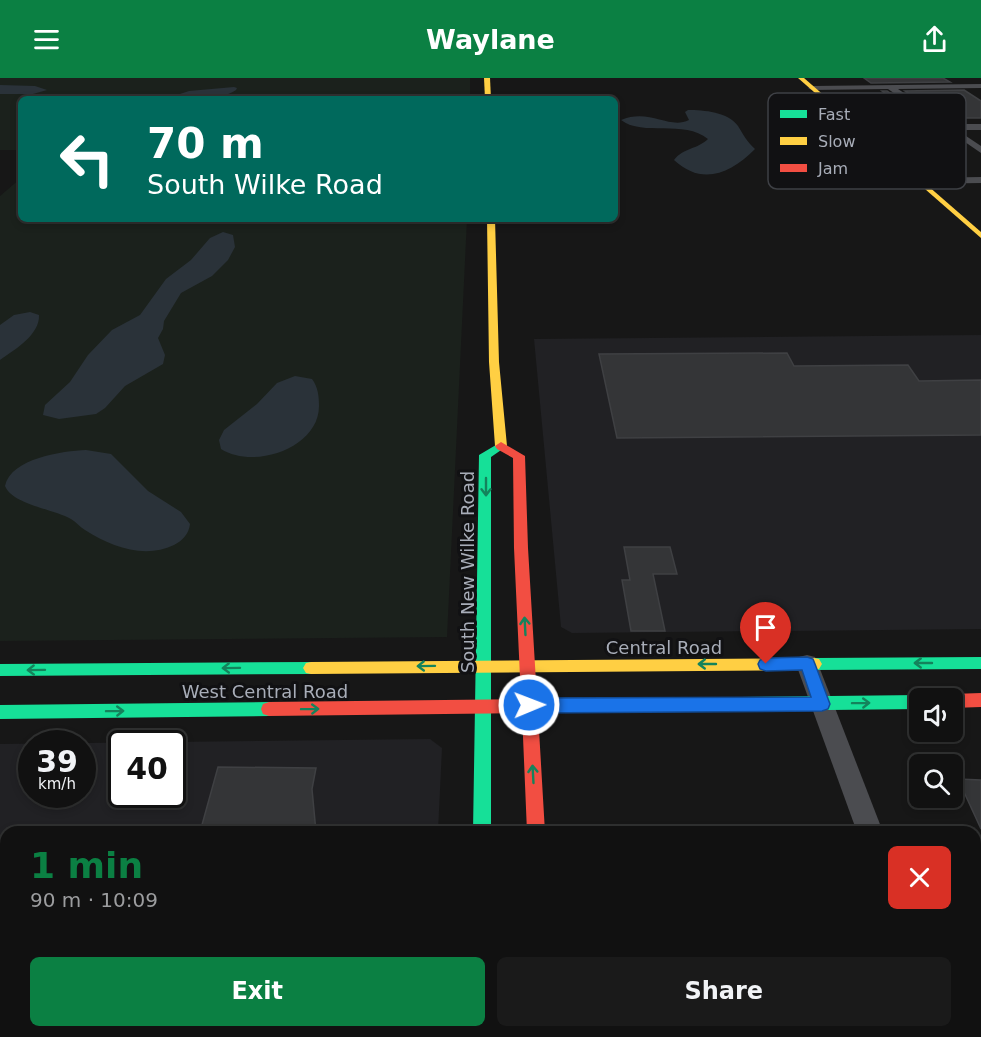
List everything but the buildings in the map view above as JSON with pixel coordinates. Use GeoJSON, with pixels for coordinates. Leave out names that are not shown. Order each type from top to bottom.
{"type":"FeatureCollection","features":[{"type":"Feature","properties":{"kind":"main road"},"geometry":{"type":"LineString","coordinates":[[487,78],[488,96]]}},
{"type":"Feature","properties":{"kind":"main road"},"geometry":{"type":"LineString","coordinates":[[801,78],[818,93]]}},
{"type":"Feature","properties":{"kind":"main road"},"geometry":{"type":"LineString","coordinates":[[927,189],[981,236]]}},
{"type":"Feature","properties":{"kind":"main road"},"geometry":{"type":"LineString","coordinates":[[491,222],[494,362],[501,446],[519,456],[536,826]]}},
{"type":"Feature","properties":{"kind":"main road","name":"South New Wilke Road"},"geometry":{"type":"LineString","coordinates":[[482,826],[485,456],[501,446]]}},
{"type":"Feature","properties":{"kind":"main road","name":"Central Road"},"geometry":{"type":"LineString","coordinates":[[527,665],[981,663]]}},
{"type":"Feature","properties":{"kind":"main road","name":"West Central Road"},"geometry":{"type":"LineString","coordinates":[[0,670],[527,665]]}},
{"type":"Feature","properties":{"kind":"main road"},"geometry":{"type":"LineString","coordinates":[[963,701],[981,700]]}},
{"type":"Feature","properties":{"kind":"main road"},"geometry":{"type":"LineString","coordinates":[[529,705],[909,702]]}},
{"type":"Feature","properties":{"kind":"main road","name":"West Central Road"},"geometry":{"type":"LineString","coordinates":[[0,712],[529,705]]}},
{"type":"Feature","properties":{"kind":"street"},"geometry":{"type":"LineString","coordinates":[[812,88],[981,86]]}},
{"type":"Feature","properties":{"kind":"street"},"geometry":{"type":"LineString","coordinates":[[890,87],[899,93]]}},
{"type":"Feature","properties":{"kind":"street"},"geometry":{"type":"LineString","coordinates":[[966,127],[981,127]]}},
{"type":"Feature","properties":{"kind":"street"},"geometry":{"type":"LineString","coordinates":[[966,140],[981,150]]}},
{"type":"Feature","properties":{"kind":"street"},"geometry":{"type":"LineString","coordinates":[[966,180],[981,180]]}},
{"type":"Feature","properties":{"kind":"street"},"geometry":{"type":"LineString","coordinates":[[807,664],[868,826]]}},
{"type":"Feature","properties":{"kind":"shaded area"},"geometry":{"type":"Polygon","coordinates":[[[0,78],[470,78],[470,96],[18,96],[18,150],[0,150],[0,78]]]}},
{"type":"Feature","properties":{"kind":"shaded area"},"geometry":{"type":"Polygon","coordinates":[[[0,85],[35,86],[47,90],[33,94],[0,94],[0,85]]]}},
{"type":"Feature","properties":{"kind":"shaded area"},"geometry":{"type":"Polygon","coordinates":[[[237,88],[220,96],[177,95],[189,91],[237,88]]]}},
{"type":"Feature","properties":{"kind":"shaded area"},"geometry":{"type":"Polygon","coordinates":[[[688,110],[708,111],[734,121],[755,149],[736,165],[716,174],[695,173],[674,160],[708,139],[687,130],[640,127],[621,120],[641,116],[674,123],[682,122],[689,120],[685,112],[688,110]]]}},
{"type":"Feature","properties":{"kind":"shaded area"},"geometry":{"type":"Polygon","coordinates":[[[18,181],[18,222],[467,222],[447,637],[0,641],[0,196],[18,181]]]}},
{"type":"Feature","properties":{"kind":"shaded area"},"geometry":{"type":"Polygon","coordinates":[[[223,232],[233,235],[235,247],[228,260],[212,276],[181,293],[164,321],[158,338],[165,355],[163,364],[125,386],[105,408],[96,414],[59,419],[43,415],[45,405],[70,382],[88,355],[112,330],[140,315],[166,279],[191,260],[210,238],[223,232]]]}},
{"type":"Feature","properties":{"kind":"shaded area"},"geometry":{"type":"Polygon","coordinates":[[[30,312],[39,315],[35,329],[19,347],[0,360],[0,325],[14,315],[30,312]]]}},
{"type":"Feature","properties":{"kind":"shaded area"},"geometry":{"type":"Polygon","coordinates":[[[981,335],[981,629],[572,633],[561,627],[534,339],[981,335]]]}},
{"type":"Feature","properties":{"kind":"shaded area"},"geometry":{"type":"Polygon","coordinates":[[[295,376],[312,379],[318,392],[319,406],[316,421],[297,444],[267,456],[235,455],[221,449],[219,440],[224,430],[257,404],[277,383],[295,376]]]}},
{"type":"Feature","properties":{"kind":"shaded area"},"geometry":{"type":"Polygon","coordinates":[[[86,450],[111,454],[148,491],[181,512],[190,524],[185,537],[174,545],[152,551],[117,546],[83,529],[64,515],[16,498],[5,486],[9,476],[27,463],[52,454],[86,450]]]}},
{"type":"Feature","properties":{"kind":"shaded area"},"geometry":{"type":"Polygon","coordinates":[[[430,739],[442,748],[438,826],[0,826],[0,744],[18,744],[18,808],[96,808],[96,743],[108,743],[108,808],[186,808],[186,742],[430,739]]]}},
{"type":"Feature","properties":{"kind":"traffic: fast"},"geometry":{"type":"LineString","coordinates":[[482,826],[485,455],[501,446]]}},
{"type":"Feature","properties":{"kind":"traffic: fast"},"geometry":{"type":"LineString","coordinates":[[814,664],[981,663]]}},
{"type":"Feature","properties":{"kind":"traffic: fast"},"geometry":{"type":"LineString","coordinates":[[0,670],[311,668]]}},
{"type":"Feature","properties":{"kind":"traffic: fast"},"geometry":{"type":"LineString","coordinates":[[555,706],[909,702]]}},
{"type":"Feature","properties":{"kind":"traffic: fast"},"geometry":{"type":"LineString","coordinates":[[0,712],[269,709]]}},
{"type":"Feature","properties":{"kind":"traffic: slow"},"geometry":{"type":"LineString","coordinates":[[487,78],[488,96]]}},
{"type":"Feature","properties":{"kind":"traffic: slow"},"geometry":{"type":"LineString","coordinates":[[801,78],[818,93]]}},
{"type":"Feature","properties":{"kind":"traffic: slow"},"geometry":{"type":"LineString","coordinates":[[927,189],[981,236]]}},
{"type":"Feature","properties":{"kind":"traffic: slow"},"geometry":{"type":"LineString","coordinates":[[491,222],[494,362],[501,446]]}},
{"type":"Feature","properties":{"kind":"traffic: slow"},"geometry":{"type":"LineString","coordinates":[[311,668],[814,664]]}},
{"type":"Feature","properties":{"kind":"traffic: jam"},"geometry":{"type":"LineString","coordinates":[[501,446],[519,456],[521,548],[536,826]]}},
{"type":"Feature","properties":{"kind":"traffic: jam"},"geometry":{"type":"LineString","coordinates":[[963,701],[981,700]]}},
{"type":"Feature","properties":{"kind":"traffic: jam"},"geometry":{"type":"LineString","coordinates":[[269,709],[555,706]]}},
{"type":"Feature","properties":{"kind":"route"},"geometry":{"type":"LineString","coordinates":[[529,705],[822,704],[807,664],[766,664]]}}]}
